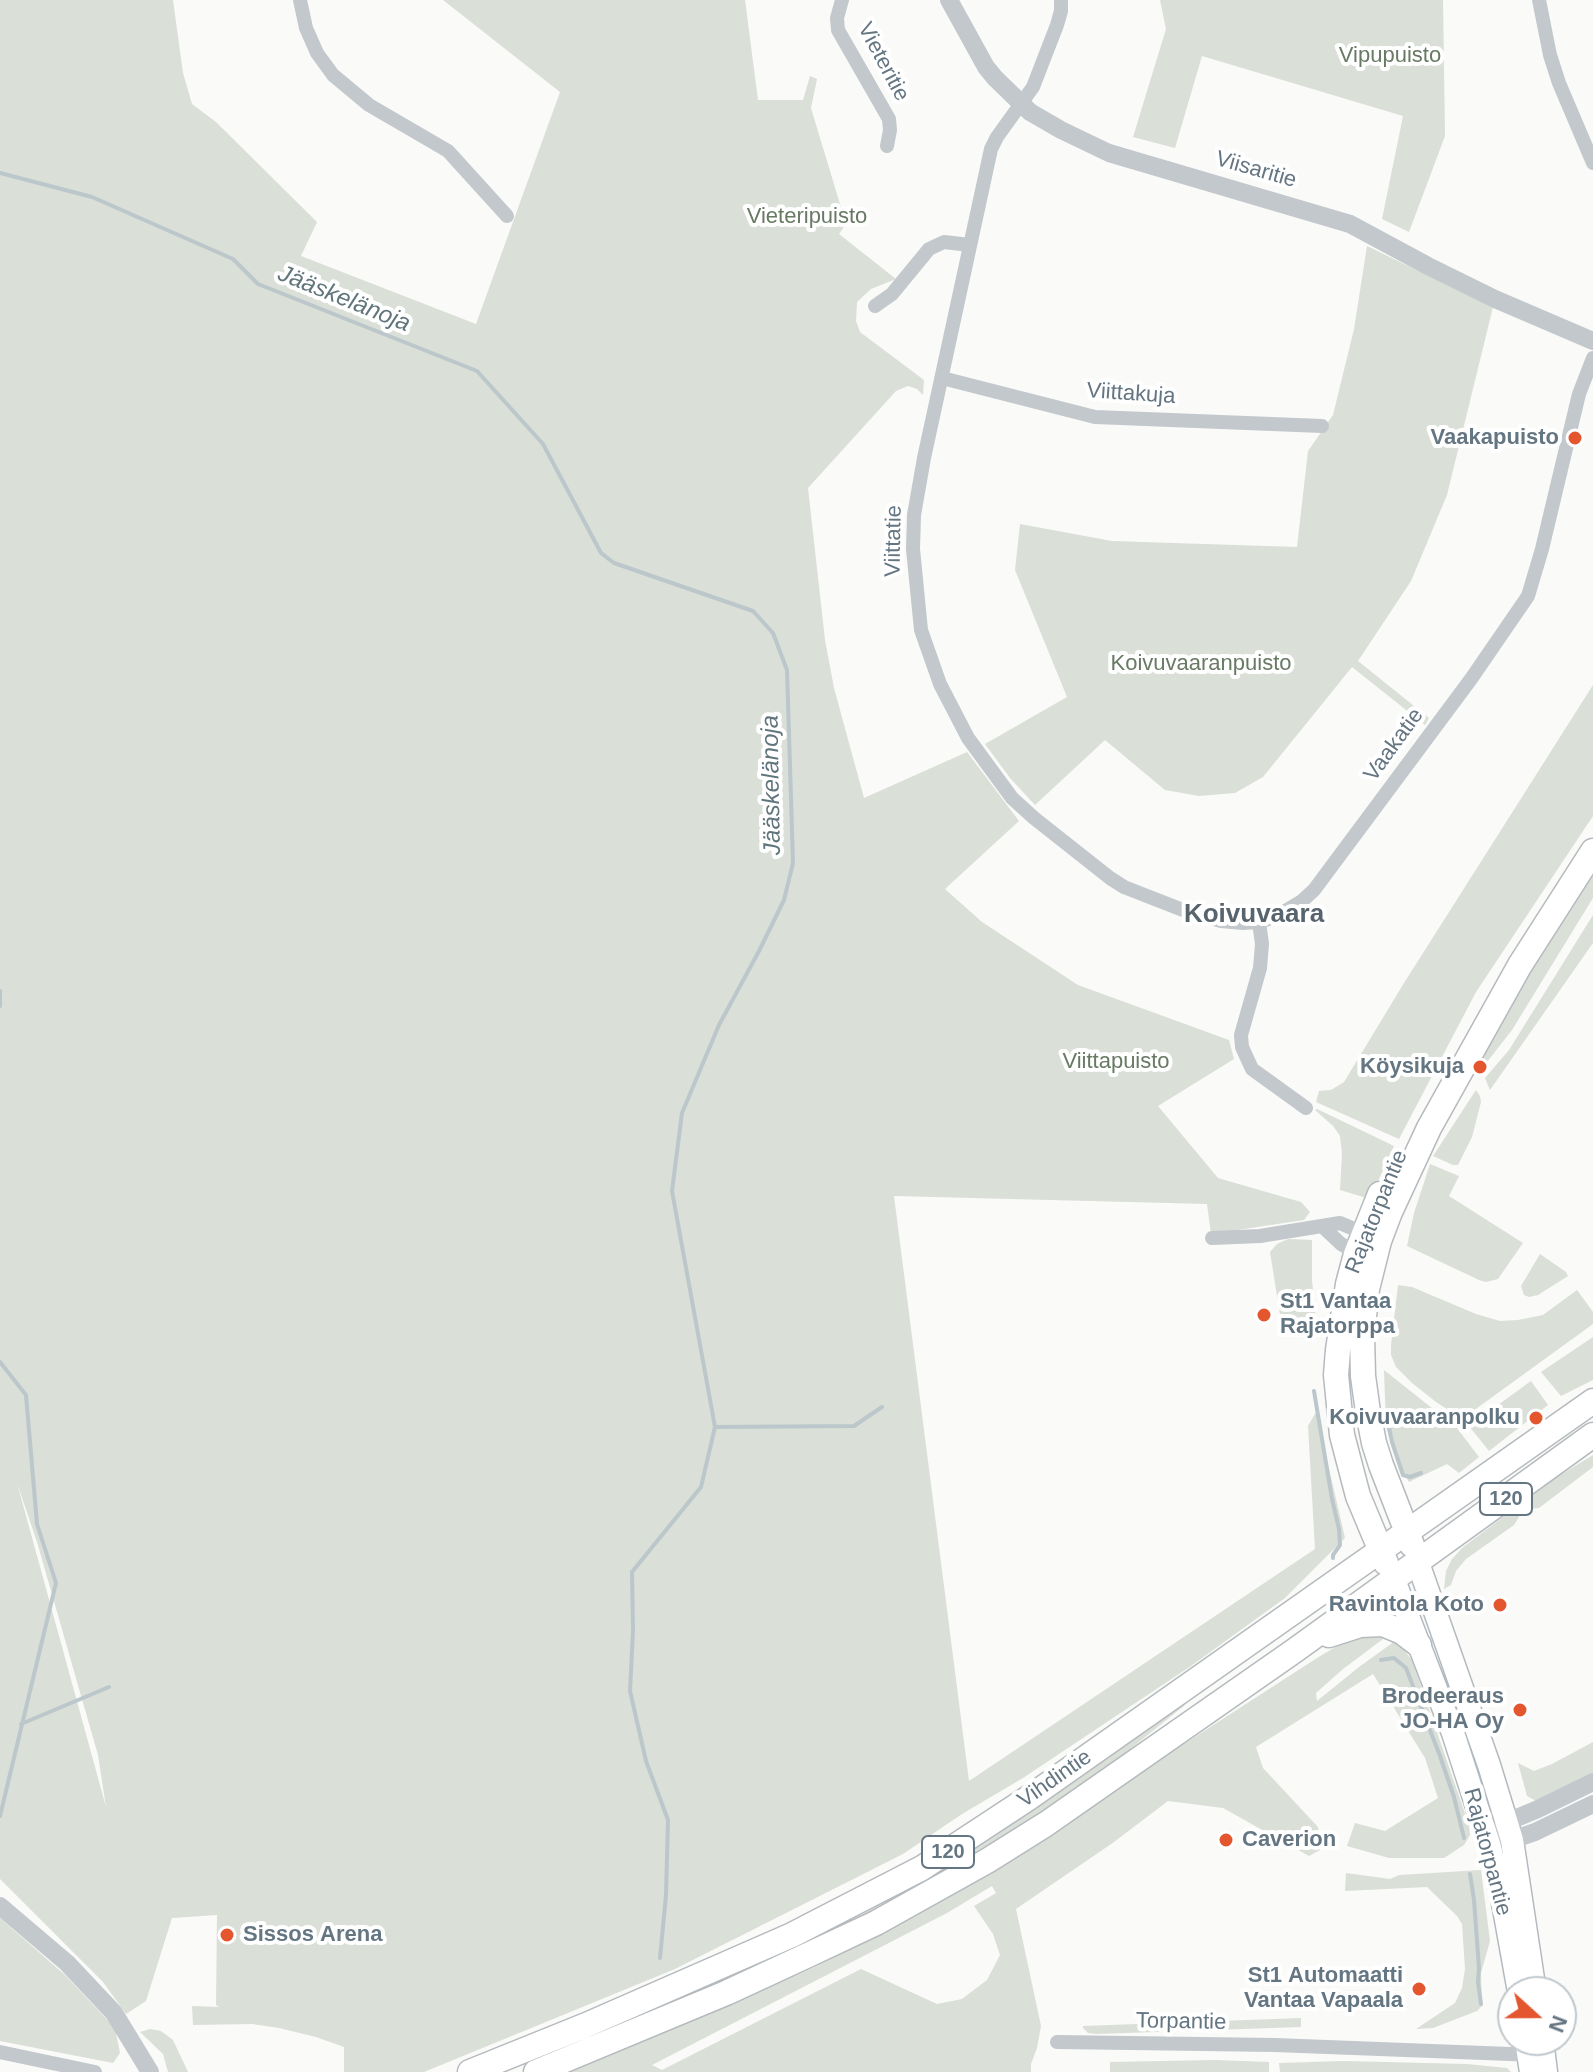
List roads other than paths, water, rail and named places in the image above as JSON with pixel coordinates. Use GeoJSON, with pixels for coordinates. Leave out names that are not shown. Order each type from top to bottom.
{"type":"FeatureCollection","features":[{"type":"Feature","properties":{"kind":"main road","name":"Rajatorpantie"},"geometry":{"type":"LineString","coordinates":[[1516,1976],[1489,1844],[1453,1733],[1358,1496],[1342,1435],[1336,1375],[1348,1284],[1368,1247],[1415,1120],[1482,1011],[1520,965],[1593,851]]}},
{"type":"Feature","properties":{"kind":"main road","name":"Rajatorpantie"},"geometry":{"type":"LineString","coordinates":[[1368,1247],[1362,1335],[1363,1376],[1374,1443],[1510,1831],[1533,1976]]}},
{"type":"Feature","properties":{"kind":"main road","name":"Vihdintie"},"geometry":{"type":"LineString","coordinates":[[470,2072],[780,1941],[922,1868],[1030,1797],[1593,1401]]}},
{"type":"Feature","properties":{"kind":"main road","name":"Vihdintie"},"geometry":{"type":"LineString","coordinates":[[536,2072],[726,1993],[876,1923],[1046,1824],[1418,1563],[1593,1435]]}},
{"type":"Feature","properties":{"kind":"main road"},"geometry":{"type":"LineString","coordinates":[[1294,1651],[1344,1629],[1372,1624],[1392,1627],[1419,1645]]}},
{"type":"Feature","properties":{"kind":"street"},"geometry":{"type":"LineString","coordinates":[[300,0],[306,28],[317,53],[333,75],[369,105],[448,151],[507,216]]}},
{"type":"Feature","properties":{"kind":"street","name":"Vieteritie"},"geometry":{"type":"LineString","coordinates":[[842,0],[837,18],[838,30],[889,119],[887,146]]}},
{"type":"Feature","properties":{"kind":"street","name":"Viisaritie"},"geometry":{"type":"LineString","coordinates":[[949,0],[986,67],[1020,104],[1102,151],[1350,224],[1495,299],[1593,341]]}},
{"type":"Feature","properties":{"kind":"street","name":"Viittatie"},"geometry":{"type":"LineString","coordinates":[[1061,0],[1061,11],[1033,87],[991,149],[917,495],[913,549],[921,633],[940,684],[968,738],[1012,798],[1034,818],[1087,862],[1124,887],[1188,912],[1221,921],[1259,922]]}},
{"type":"Feature","properties":{"kind":"street"},"geometry":{"type":"LineString","coordinates":[[1539,0],[1559,83],[1593,163]]}},
{"type":"Feature","properties":{"kind":"street"},"geometry":{"type":"LineString","coordinates":[[875,306],[892,294],[929,249],[944,242],[970,245]]}},
{"type":"Feature","properties":{"kind":"street","name":"Vaakatie"},"geometry":{"type":"LineString","coordinates":[[1259,922],[1291,908],[1314,890],[1520,610],[1534,577],[1579,394],[1593,358]]}},
{"type":"Feature","properties":{"kind":"street","name":"Viittakuja"},"geometry":{"type":"LineString","coordinates":[[942,378],[1095,417],[1322,426]]}},
{"type":"Feature","properties":{"kind":"street"},"geometry":{"type":"LineString","coordinates":[[1259,922],[1262,944],[1260,968],[1241,1035],[1242,1047],[1252,1069],[1306,1108]]}},
{"type":"Feature","properties":{"kind":"street"},"geometry":{"type":"LineString","coordinates":[[1212,1238],[1260,1236],[1340,1223],[1368,1247]]}},
{"type":"Feature","properties":{"kind":"street"},"geometry":{"type":"LineString","coordinates":[[1323,1227],[1333,1238],[1368,1247]]}},
{"type":"Feature","properties":{"kind":"street"},"geometry":{"type":"LineString","coordinates":[[1489,1844],[1538,1809],[1593,1782]]}},
{"type":"Feature","properties":{"kind":"street"},"geometry":{"type":"LineString","coordinates":[[1510,1831],[1558,1821],[1593,1804]]}},
{"type":"Feature","properties":{"kind":"street"},"geometry":{"type":"LineString","coordinates":[[0,1906],[67,1963],[114,2013],[150,2072]]}},
{"type":"Feature","properties":{"kind":"street","name":"Torpantie"},"geometry":{"type":"LineString","coordinates":[[1057,2042],[1275,2045],[1497,2054]]}},
{"type":"Feature","properties":{"kind":"street"},"geometry":{"type":"LineString","coordinates":[[0,2052],[95,2072]]}},
{"type":"Feature","properties":{"kind":"waterway","name":"Jääskelänoja"},"geometry":{"type":"LineString","coordinates":[[0,173],[92,197],[233,259],[258,284],[477,371],[543,444],[601,553],[614,563],[753,611],[773,633],[787,670],[793,863],[784,900],[719,1025],[682,1113],[672,1191],[715,1427],[701,1487],[632,1572],[630,1691],[646,1761],[668,1820],[660,1958]]}},
{"type":"Feature","properties":{"kind":"waterway"},"geometry":{"type":"LineString","coordinates":[[0,991],[0,1006]]}},
{"type":"Feature","properties":{"kind":"waterway"},"geometry":{"type":"LineString","coordinates":[[0,1362],[26,1395],[37,1524],[56,1583],[0,1816]]}},
{"type":"Feature","properties":{"kind":"waterway"},"geometry":{"type":"LineString","coordinates":[[1314,1391],[1339,1529],[1340,1545],[1333,1558]]}},
{"type":"Feature","properties":{"kind":"waterway"},"geometry":{"type":"LineString","coordinates":[[715,1427],[854,1426],[882,1407]]}},
{"type":"Feature","properties":{"kind":"waterway"},"geometry":{"type":"LineString","coordinates":[[1387,1418],[1403,1475],[1410,1477],[1421,1473]]}},
{"type":"Feature","properties":{"kind":"waterway"},"geometry":{"type":"LineString","coordinates":[[1381,1660],[1394,1658],[1406,1668],[1454,1797],[1464,1838]]}},
{"type":"Feature","properties":{"kind":"waterway"},"geometry":{"type":"LineString","coordinates":[[21,1724],[109,1687]]}},
{"type":"Feature","properties":{"kind":"waterway"},"geometry":{"type":"LineString","coordinates":[[1470,1874],[1481,2004]]}},
{"type":"Feature","properties":{"kind":"place","name":"Vaakapuisto"},"geometry":{"type":"Point","coordinates":[1575,438]}},
{"type":"Feature","properties":{"kind":"place","name":"Köysikuja"},"geometry":{"type":"Point","coordinates":[1480,1067]}},
{"type":"Feature","properties":{"kind":"place","name":"St1 Vantaa Rajatorppa"},"geometry":{"type":"Point","coordinates":[1264,1315]}},
{"type":"Feature","properties":{"kind":"place","name":"Koivuvaaranpolku"},"geometry":{"type":"Point","coordinates":[1536,1418]}},
{"type":"Feature","properties":{"kind":"place","name":"Ravintola Koto"},"geometry":{"type":"Point","coordinates":[1500,1605]}},
{"type":"Feature","properties":{"kind":"place","name":"Brodeeraus JO-HA Oy"},"geometry":{"type":"Point","coordinates":[1520,1710]}},
{"type":"Feature","properties":{"kind":"place","name":"Caverion"},"geometry":{"type":"Point","coordinates":[1226,1840]}},
{"type":"Feature","properties":{"kind":"place","name":"Sissos Arena"},"geometry":{"type":"Point","coordinates":[227,1935]}},
{"type":"Feature","properties":{"kind":"place","name":"St1 Automaatti Vantaa Vapaala"},"geometry":{"type":"Point","coordinates":[1419,1989]}},
{"type":"Feature","properties":{"kind":"district","name":"Koivuvaara"},"geometry":{"type":"Point","coordinates":[1254,915]}},
{"type":"Feature","properties":{"kind":"park label","name":"Vipupuisto"},"geometry":{"type":"Point","coordinates":[1390,56]}},
{"type":"Feature","properties":{"kind":"park label","name":"Vieteripuisto"},"geometry":{"type":"Point","coordinates":[807,217]}},
{"type":"Feature","properties":{"kind":"park label","name":"Koivuvaaranpuisto"},"geometry":{"type":"Point","coordinates":[1201,664]}},
{"type":"Feature","properties":{"kind":"park label","name":"Viittapuisto"},"geometry":{"type":"Point","coordinates":[1116,1062]}}]}
